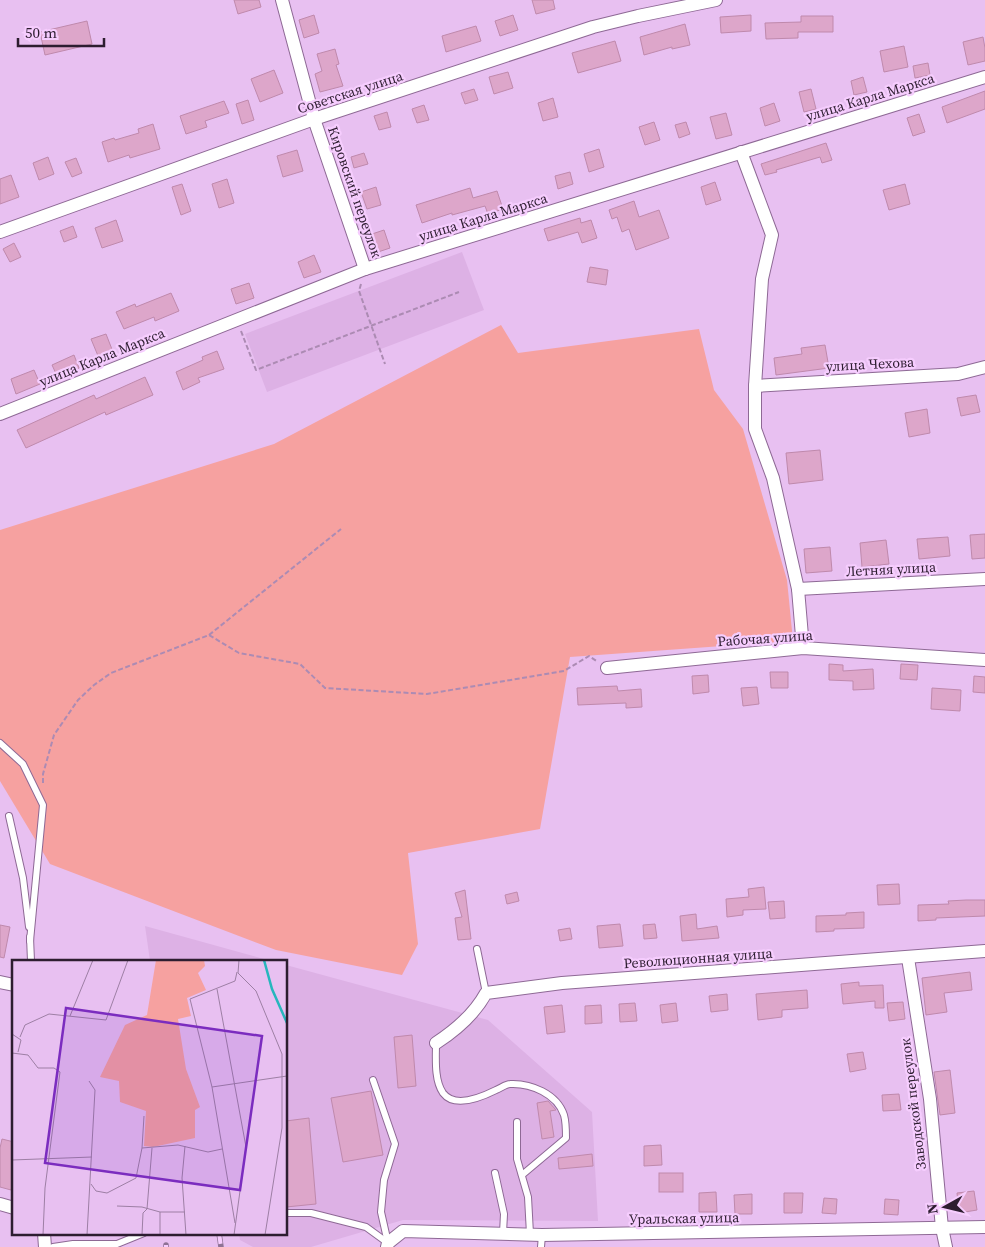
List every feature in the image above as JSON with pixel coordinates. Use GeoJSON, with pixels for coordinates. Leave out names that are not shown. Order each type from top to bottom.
{"type":"FeatureCollection","features":[{"type":"Feature","properties":{"kind":"street","name":"Кировский переулок"},"geometry":{"type":"LineString","coordinates":[[282,0],[314,119],[365,269]]}},
{"type":"Feature","properties":{"kind":"street","name":"Советская улица"},"geometry":{"type":"LineString","coordinates":[[0,232],[314,119],[593,28],[638,16],[716,0]]}},
{"type":"Feature","properties":{"kind":"street","name":"улица Карла Маркса"},"geometry":{"type":"LineString","coordinates":[[0,414],[365,269],[985,77]]}},
{"type":"Feature","properties":{"kind":"street"},"geometry":{"type":"LineString","coordinates":[[741,152],[772,235],[762,279],[755,386],[756,430],[773,478],[798,590],[803,648]]}},
{"type":"Feature","properties":{"kind":"street","name":"улица Чехова"},"geometry":{"type":"LineString","coordinates":[[755,386],[958,374],[985,368]]}},
{"type":"Feature","properties":{"kind":"street","name":"Летняя улица"},"geometry":{"type":"LineString","coordinates":[[798,590],[985,579]]}},
{"type":"Feature","properties":{"kind":"street","name":"Рабочая улица"},"geometry":{"type":"LineString","coordinates":[[607,668],[803,648],[985,660]]}},
{"type":"Feature","properties":{"kind":"street","name":"Революционная улица"},"geometry":{"type":"LineString","coordinates":[[486,993],[562,984],[985,951]]}},
{"type":"Feature","properties":{"kind":"street","name":"Заводской переулок"},"geometry":{"type":"LineString","coordinates":[[908,958],[930,1100],[942,1228],[946,1247]]}},
{"type":"Feature","properties":{"kind":"street"},"geometry":{"type":"LineString","coordinates":[[436,1044],[458,1028],[480,1005],[486,993]]}},
{"type":"Feature","properties":{"kind":"street","name":"Уральская улица"},"geometry":{"type":"LineString","coordinates":[[388,1245],[403,1231],[503,1233],[538,1239],[985,1227]]}},
{"type":"Feature","properties":{"kind":"street"},"geometry":{"type":"LineString","coordinates":[[44,1234],[45,1247]]}},
{"type":"Feature","properties":{"kind":"lane"},"geometry":{"type":"LineString","coordinates":[[0,743],[23,764],[43,805],[30,941]]}},
{"type":"Feature","properties":{"kind":"lane"},"geometry":{"type":"LineString","coordinates":[[9,816],[23,878],[31,960]]}},
{"type":"Feature","properties":{"kind":"lane"},"geometry":{"type":"LineString","coordinates":[[477,949],[486,993]]}},
{"type":"Feature","properties":{"kind":"lane"},"geometry":{"type":"LineString","coordinates":[[436,1044],[439,1086],[443,1094],[450,1099],[459,1101],[476,1099],[509,1084],[533,1087],[546,1093],[560,1106],[564,1115],[566,1138],[522,1176]]}},
{"type":"Feature","properties":{"kind":"lane"},"geometry":{"type":"LineString","coordinates":[[374,1080],[395,1144],[384,1180],[381,1212],[388,1245]]}},
{"type":"Feature","properties":{"kind":"lane"},"geometry":{"type":"LineString","coordinates":[[518,1122],[517,1159],[538,1239]]}},
{"type":"Feature","properties":{"kind":"lane"},"geometry":{"type":"LineString","coordinates":[[495,1173],[504,1214],[503,1233]]}},
{"type":"Feature","properties":{"kind":"lane"},"geometry":{"type":"LineString","coordinates":[[288,1213],[311,1214],[366,1227],[388,1245]]}},
{"type":"Feature","properties":{"kind":"lane"},"geometry":{"type":"LineString","coordinates":[[53,1247],[73,1244],[117,1244],[142,1234]]}},
{"type":"Feature","properties":{"kind":"path","name":"Кировский переулок"},"geometry":{"type":"LineString","coordinates":[[365,269],[360,291],[385,364]]}},
{"type":"Feature","properties":{"kind":"path"},"geometry":{"type":"LineString","coordinates":[[237,320],[256,370],[460,292]]}},
{"type":"Feature","properties":{"kind":"path"},"geometry":{"type":"LineString","coordinates":[[43,805],[43,774],[54,735],[78,700],[94,684],[111,673],[209,635],[341,529]]}},
{"type":"Feature","properties":{"kind":"path"},"geometry":{"type":"LineString","coordinates":[[209,635],[239,653],[300,664],[325,688],[428,694],[564,671],[589,656],[607,668]]}},
{"type":"Feature","properties":{"kind":"shaded area"},"geometry":{"type":"Polygon","coordinates":[[[462,252],[484,310],[267,392],[245,334],[462,252]]]}},
{"type":"Feature","properties":{"kind":"shaded area"},"geometry":{"type":"Polygon","coordinates":[[[501,325],[518,353],[699,329],[714,390],[743,429],[787,580],[793,641],[570,657],[540,829],[408,853],[418,944],[402,975],[276,950],[50,864],[0,781],[0,530],[274,444],[501,325]]]}},
{"type":"Feature","properties":{"kind":"shaded area"},"geometry":{"type":"Polygon","coordinates":[[[145,926],[267,960],[150,960],[145,926]]]}},
{"type":"Feature","properties":{"kind":"shaded area"},"geometry":{"type":"Polygon","coordinates":[[[288,966],[488,1020],[592,1112],[598,1221],[403,1220],[311,1247],[253,1247],[240,1240],[239,1234],[288,1234],[288,966]]]}},
{"type":"Feature","properties":{"kind":"building"},"geometry":{"type":"Polygon","coordinates":[[[234,0],[259,0],[261,7],[238,14],[234,0]]]}},
{"type":"Feature","properties":{"kind":"building"},"geometry":{"type":"Polygon","coordinates":[[[532,0],[553,0],[555,9],[536,14],[532,0]]]}},
{"type":"Feature","properties":{"kind":"building"},"geometry":{"type":"Polygon","coordinates":[[[314,15],[319,33],[304,38],[299,20],[314,15]]]}},
{"type":"Feature","properties":{"kind":"building"},"geometry":{"type":"Polygon","coordinates":[[[513,15],[518,30],[500,36],[495,21],[513,15]]]}},
{"type":"Feature","properties":{"kind":"building"},"geometry":{"type":"Polygon","coordinates":[[[751,15],[751,31],[721,33],[720,17],[751,15]]]}},
{"type":"Feature","properties":{"kind":"building"},"geometry":{"type":"Polygon","coordinates":[[[801,16],[833,16],[833,32],[798,32],[798,38],[766,39],[765,23],[801,22],[801,16]]]}},
{"type":"Feature","properties":{"kind":"building"},"geometry":{"type":"Polygon","coordinates":[[[87,21],[92,44],[45,55],[40,32],[87,21]]]}},
{"type":"Feature","properties":{"kind":"building"},"geometry":{"type":"Polygon","coordinates":[[[685,24],[690,45],[672,49],[672,47],[644,55],[640,37],[685,24]]]}},
{"type":"Feature","properties":{"kind":"building"},"geometry":{"type":"Polygon","coordinates":[[[476,26],[481,41],[446,52],[442,36],[476,26]]]}},
{"type":"Feature","properties":{"kind":"building"},"geometry":{"type":"Polygon","coordinates":[[[983,37],[985,61],[968,65],[963,42],[983,37]]]}},
{"type":"Feature","properties":{"kind":"building"},"geometry":{"type":"Polygon","coordinates":[[[615,41],[621,61],[578,73],[572,53],[615,41]]]}},
{"type":"Feature","properties":{"kind":"building"},"geometry":{"type":"Polygon","coordinates":[[[904,46],[908,67],[884,72],[880,51],[904,46]]]}},
{"type":"Feature","properties":{"kind":"building"},"geometry":{"type":"Polygon","coordinates":[[[335,49],[339,64],[336,65],[343,86],[320,92],[315,74],[322,71],[317,54],[335,49]]]}},
{"type":"Feature","properties":{"kind":"building"},"geometry":{"type":"Polygon","coordinates":[[[928,63],[930,75],[915,78],[913,66],[928,63]]]}},
{"type":"Feature","properties":{"kind":"building"},"geometry":{"type":"Polygon","coordinates":[[[274,70],[283,93],[260,102],[251,79],[274,70]]]}},
{"type":"Feature","properties":{"kind":"building"},"geometry":{"type":"Polygon","coordinates":[[[508,72],[513,88],[494,94],[489,77],[508,72]]]}},
{"type":"Feature","properties":{"kind":"building"},"geometry":{"type":"Polygon","coordinates":[[[863,77],[867,92],[854,95],[851,81],[863,77]]]}},
{"type":"Feature","properties":{"kind":"building"},"geometry":{"type":"Polygon","coordinates":[[[474,89],[478,100],[465,104],[461,93],[474,89]]]}},
{"type":"Feature","properties":{"kind":"building"},"geometry":{"type":"Polygon","coordinates":[[[811,89],[816,109],[804,112],[799,92],[811,89]]]}},
{"type":"Feature","properties":{"kind":"building"},"geometry":{"type":"Polygon","coordinates":[[[985,91],[985,109],[947,123],[942,107],[985,91]]]}},
{"type":"Feature","properties":{"kind":"building"},"geometry":{"type":"Polygon","coordinates":[[[553,98],[558,117],[543,121],[538,103],[553,98]]]}},
{"type":"Feature","properties":{"kind":"building"},"geometry":{"type":"Polygon","coordinates":[[[248,100],[254,120],[242,124],[236,104],[248,100]]]}},
{"type":"Feature","properties":{"kind":"building"},"geometry":{"type":"Polygon","coordinates":[[[224,101],[229,113],[205,121],[207,127],[186,134],[180,116],[224,101]]]}},
{"type":"Feature","properties":{"kind":"building"},"geometry":{"type":"Polygon","coordinates":[[[774,103],[780,121],[765,126],[760,108],[774,103]]]}},
{"type":"Feature","properties":{"kind":"building"},"geometry":{"type":"Polygon","coordinates":[[[424,105],[429,120],[417,123],[412,109],[424,105]]]}},
{"type":"Feature","properties":{"kind":"building"},"geometry":{"type":"Polygon","coordinates":[[[387,112],[391,127],[379,130],[374,116],[387,112]]]}},
{"type":"Feature","properties":{"kind":"building"},"geometry":{"type":"Polygon","coordinates":[[[726,113],[732,135],[716,139],[710,117],[726,113]]]}},
{"type":"Feature","properties":{"kind":"building"},"geometry":{"type":"Polygon","coordinates":[[[919,114],[925,132],[913,136],[907,118],[919,114]]]}},
{"type":"Feature","properties":{"kind":"building"},"geometry":{"type":"Polygon","coordinates":[[[654,122],[660,140],[645,145],[639,127],[654,122]]]}},
{"type":"Feature","properties":{"kind":"building"},"geometry":{"type":"Polygon","coordinates":[[[686,122],[690,134],[679,138],[675,125],[686,122]]]}},
{"type":"Feature","properties":{"kind":"building"},"geometry":{"type":"Polygon","coordinates":[[[153,124],[160,149],[130,158],[129,155],[108,162],[102,142],[139,133],[138,129],[153,124]]]}},
{"type":"Feature","properties":{"kind":"building"},"geometry":{"type":"Polygon","coordinates":[[[826,143],[832,160],[822,163],[820,157],[765,175],[761,164],[826,143]]]}},
{"type":"Feature","properties":{"kind":"building"},"geometry":{"type":"Polygon","coordinates":[[[599,149],[604,167],[589,172],[584,154],[599,149]]]}},
{"type":"Feature","properties":{"kind":"building"},"geometry":{"type":"Polygon","coordinates":[[[297,150],[303,171],[283,177],[277,156],[297,150]]]}},
{"type":"Feature","properties":{"kind":"building"},"geometry":{"type":"Polygon","coordinates":[[[364,153],[368,164],[354,168],[351,157],[364,153]]]}},
{"type":"Feature","properties":{"kind":"building"},"geometry":{"type":"Polygon","coordinates":[[[48,157],[54,174],[39,180],[33,163],[48,157]]]}},
{"type":"Feature","properties":{"kind":"building"},"geometry":{"type":"Polygon","coordinates":[[[76,158],[82,173],[72,177],[65,162],[76,158]]]}},
{"type":"Feature","properties":{"kind":"building"},"geometry":{"type":"Polygon","coordinates":[[[570,172],[573,184],[558,189],[555,176],[570,172]]]}},
{"type":"Feature","properties":{"kind":"building"},"geometry":{"type":"Polygon","coordinates":[[[11,175],[19,197],[0,204],[0,179],[11,175]]]}},
{"type":"Feature","properties":{"kind":"building"},"geometry":{"type":"Polygon","coordinates":[[[227,179],[234,203],[219,208],[212,184],[227,179]]]}},
{"type":"Feature","properties":{"kind":"building"},"geometry":{"type":"Polygon","coordinates":[[[715,182],[721,200],[706,205],[701,187],[715,182]]]}},
{"type":"Feature","properties":{"kind":"building"},"geometry":{"type":"Polygon","coordinates":[[[182,184],[191,211],[181,215],[172,187],[182,184]]]}},
{"type":"Feature","properties":{"kind":"building"},"geometry":{"type":"Polygon","coordinates":[[[905,184],[910,204],[889,210],[883,190],[905,184]]]}},
{"type":"Feature","properties":{"kind":"building"},"geometry":{"type":"Polygon","coordinates":[[[376,187],[381,205],[367,209],[361,192],[376,187]]]}},
{"type":"Feature","properties":{"kind":"building"},"geometry":{"type":"Polygon","coordinates":[[[470,188],[473,198],[497,191],[503,209],[488,214],[485,206],[452,215],[452,213],[422,223],[416,205],[470,188]]]}},
{"type":"Feature","properties":{"kind":"building"},"geometry":{"type":"Polygon","coordinates":[[[634,201],[639,217],[659,210],[669,238],[636,250],[629,229],[622,232],[617,217],[612,219],[609,210],[634,201]]]}},
{"type":"Feature","properties":{"kind":"building"},"geometry":{"type":"Polygon","coordinates":[[[580,218],[581,223],[591,220],[597,238],[582,243],[578,232],[548,241],[544,229],[580,218]]]}},
{"type":"Feature","properties":{"kind":"building"},"geometry":{"type":"Polygon","coordinates":[[[116,220],[123,241],[102,248],[95,228],[116,220]]]}},
{"type":"Feature","properties":{"kind":"building"},"geometry":{"type":"Polygon","coordinates":[[[73,226],[77,237],[64,242],[60,231],[73,226]]]}},
{"type":"Feature","properties":{"kind":"building"},"geometry":{"type":"Polygon","coordinates":[[[384,230],[390,248],[375,253],[369,235],[384,230]]]}},
{"type":"Feature","properties":{"kind":"building"},"geometry":{"type":"Polygon","coordinates":[[[14,243],[21,257],[10,262],[3,249],[14,243]]]}},
{"type":"Feature","properties":{"kind":"building"},"geometry":{"type":"Polygon","coordinates":[[[314,255],[321,272],[304,278],[298,262],[314,255]]]}},
{"type":"Feature","properties":{"kind":"building"},"geometry":{"type":"Polygon","coordinates":[[[590,267],[608,270],[606,285],[587,282],[590,267]]]}},
{"type":"Feature","properties":{"kind":"building"},"geometry":{"type":"Polygon","coordinates":[[[249,283],[254,298],[236,304],[231,289],[249,283]]]}},
{"type":"Feature","properties":{"kind":"building"},"geometry":{"type":"Polygon","coordinates":[[[171,293],[179,311],[155,321],[154,317],[124,329],[116,312],[135,304],[136,307],[171,293]]]}},
{"type":"Feature","properties":{"kind":"building"},"geometry":{"type":"Polygon","coordinates":[[[106,334],[115,357],[101,363],[91,339],[106,334]]]}},
{"type":"Feature","properties":{"kind":"building"},"geometry":{"type":"Polygon","coordinates":[[[825,345],[829,368],[776,375],[774,358],[802,354],[801,348],[825,345]]]}},
{"type":"Feature","properties":{"kind":"building"},"geometry":{"type":"Polygon","coordinates":[[[217,351],[224,369],[198,378],[200,382],[183,390],[176,372],[203,360],[202,357],[217,351]]]}},
{"type":"Feature","properties":{"kind":"building"},"geometry":{"type":"Polygon","coordinates":[[[74,355],[79,368],[58,378],[52,365],[74,355]]]}},
{"type":"Feature","properties":{"kind":"building"},"geometry":{"type":"Polygon","coordinates":[[[34,370],[40,384],[16,394],[11,379],[34,370]]]}},
{"type":"Feature","properties":{"kind":"building"},"geometry":{"type":"Polygon","coordinates":[[[145,377],[153,395],[106,415],[105,412],[26,448],[17,430],[94,395],[96,399],[145,377]]]}},
{"type":"Feature","properties":{"kind":"building"},"geometry":{"type":"Polygon","coordinates":[[[976,395],[980,412],[961,416],[957,398],[976,395]]]}},
{"type":"Feature","properties":{"kind":"building"},"geometry":{"type":"Polygon","coordinates":[[[927,409],[930,433],[909,437],[905,413],[927,409]]]}},
{"type":"Feature","properties":{"kind":"building"},"geometry":{"type":"Polygon","coordinates":[[[820,450],[823,480],[789,484],[786,453],[820,450]]]}},
{"type":"Feature","properties":{"kind":"building"},"geometry":{"type":"Polygon","coordinates":[[[985,534],[985,558],[972,559],[970,535],[985,534]]]}},
{"type":"Feature","properties":{"kind":"building"},"geometry":{"type":"Polygon","coordinates":[[[948,537],[950,556],[919,559],[917,539],[948,537]]]}},
{"type":"Feature","properties":{"kind":"building"},"geometry":{"type":"Polygon","coordinates":[[[886,540],[889,564],[862,567],[860,543],[886,540]]]}},
{"type":"Feature","properties":{"kind":"building"},"geometry":{"type":"Polygon","coordinates":[[[830,547],[832,571],[806,573],[804,549],[830,547]]]}},
{"type":"Feature","properties":{"kind":"building"},"geometry":{"type":"Polygon","coordinates":[[[829,664],[843,665],[843,671],[873,669],[874,689],[853,690],[853,681],[829,680],[829,664]]]}},
{"type":"Feature","properties":{"kind":"building"},"geometry":{"type":"Polygon","coordinates":[[[901,664],[918,665],[917,680],[900,679],[901,664]]]}},
{"type":"Feature","properties":{"kind":"building"},"geometry":{"type":"Polygon","coordinates":[[[770,672],[788,672],[788,688],[771,688],[770,672]]]}},
{"type":"Feature","properties":{"kind":"building"},"geometry":{"type":"Polygon","coordinates":[[[708,675],[709,692],[693,694],[692,676],[708,675]]]}},
{"type":"Feature","properties":{"kind":"building"},"geometry":{"type":"Polygon","coordinates":[[[974,676],[985,677],[985,693],[973,692],[974,676]]]}},
{"type":"Feature","properties":{"kind":"building"},"geometry":{"type":"Polygon","coordinates":[[[617,686],[618,691],[641,689],[642,707],[626,708],[626,703],[578,705],[577,688],[617,686]]]}},
{"type":"Feature","properties":{"kind":"building"},"geometry":{"type":"Polygon","coordinates":[[[757,687],[759,704],[743,706],[741,688],[757,687]]]}},
{"type":"Feature","properties":{"kind":"building"},"geometry":{"type":"Polygon","coordinates":[[[932,688],[961,690],[960,711],[931,709],[932,688]]]}},
{"type":"Feature","properties":{"kind":"building"},"geometry":{"type":"Polygon","coordinates":[[[899,884],[900,904],[878,905],[877,885],[899,884]]]}},
{"type":"Feature","properties":{"kind":"building"},"geometry":{"type":"Polygon","coordinates":[[[764,887],[766,909],[743,910],[743,915],[727,917],[726,899],[749,897],[748,889],[764,887]]]}},
{"type":"Feature","properties":{"kind":"building"},"geometry":{"type":"Polygon","coordinates":[[[465,890],[471,939],[458,940],[455,918],[462,917],[455,893],[465,890]]]}},
{"type":"Feature","properties":{"kind":"building"},"geometry":{"type":"Polygon","coordinates":[[[517,892],[519,901],[507,904],[505,895],[517,892]]]}},
{"type":"Feature","properties":{"kind":"building"},"geometry":{"type":"Polygon","coordinates":[[[985,900],[985,916],[936,918],[936,920],[918,921],[918,905],[949,904],[948,901],[985,900]]]}},
{"type":"Feature","properties":{"kind":"building"},"geometry":{"type":"Polygon","coordinates":[[[784,901],[785,918],[770,919],[768,902],[784,901]]]}},
{"type":"Feature","properties":{"kind":"building"},"geometry":{"type":"Polygon","coordinates":[[[864,912],[864,928],[816,932],[816,916],[864,912]]]}},
{"type":"Feature","properties":{"kind":"building"},"geometry":{"type":"Polygon","coordinates":[[[696,914],[697,929],[717,926],[719,938],[682,941],[680,916],[696,914]]]}},
{"type":"Feature","properties":{"kind":"building"},"geometry":{"type":"Polygon","coordinates":[[[620,924],[623,946],[599,948],[597,926],[620,924]]]}},
{"type":"Feature","properties":{"kind":"building"},"geometry":{"type":"Polygon","coordinates":[[[655,924],[657,938],[644,939],[643,925],[655,924]]]}},
{"type":"Feature","properties":{"kind":"building"},"geometry":{"type":"Polygon","coordinates":[[[0,925],[10,927],[4,958],[0,957],[0,925]]]}},
{"type":"Feature","properties":{"kind":"building"},"geometry":{"type":"Polygon","coordinates":[[[570,928],[572,939],[560,941],[558,930],[570,928]]]}},
{"type":"Feature","properties":{"kind":"building"},"geometry":{"type":"Polygon","coordinates":[[[970,972],[972,990],[944,993],[947,1012],[926,1015],[922,978],[970,972]]]}},
{"type":"Feature","properties":{"kind":"building"},"geometry":{"type":"Polygon","coordinates":[[[859,982],[859,986],[883,985],[884,1008],[875,1008],[875,1001],[843,1004],[841,984],[859,982]]]}},
{"type":"Feature","properties":{"kind":"building"},"geometry":{"type":"Polygon","coordinates":[[[807,990],[808,1008],[782,1010],[782,1017],[758,1020],[756,994],[807,990]]]}},
{"type":"Feature","properties":{"kind":"building"},"geometry":{"type":"Polygon","coordinates":[[[727,994],[728,1010],[711,1012],[709,996],[727,994]]]}},
{"type":"Feature","properties":{"kind":"building"},"geometry":{"type":"Polygon","coordinates":[[[903,1002],[905,1019],[889,1021],[887,1003],[903,1002]]]}},
{"type":"Feature","properties":{"kind":"building"},"geometry":{"type":"Polygon","coordinates":[[[635,1003],[637,1021],[620,1022],[619,1004],[635,1003]]]}},
{"type":"Feature","properties":{"kind":"building"},"geometry":{"type":"Polygon","coordinates":[[[676,1003],[678,1021],[662,1023],[660,1005],[676,1003]]]}},
{"type":"Feature","properties":{"kind":"building"},"geometry":{"type":"Polygon","coordinates":[[[562,1005],[565,1032],[547,1034],[544,1007],[562,1005]]]}},
{"type":"Feature","properties":{"kind":"building"},"geometry":{"type":"Polygon","coordinates":[[[601,1005],[602,1023],[585,1024],[585,1006],[601,1005]]]}},
{"type":"Feature","properties":{"kind":"building"},"geometry":{"type":"Polygon","coordinates":[[[412,1035],[416,1086],[398,1088],[394,1037],[412,1035]]]}},
{"type":"Feature","properties":{"kind":"building"},"geometry":{"type":"Polygon","coordinates":[[[863,1052],[866,1069],[850,1072],[847,1054],[863,1052]]]}},
{"type":"Feature","properties":{"kind":"building"},"geometry":{"type":"Polygon","coordinates":[[[950,1070],[955,1113],[940,1115],[934,1072],[950,1070]]]}},
{"type":"Feature","properties":{"kind":"building"},"geometry":{"type":"Polygon","coordinates":[[[371,1091],[383,1155],[343,1162],[331,1098],[371,1091]]]}},
{"type":"Feature","properties":{"kind":"building"},"geometry":{"type":"Polygon","coordinates":[[[899,1094],[901,1110],[883,1111],[882,1095],[899,1094]]]}},
{"type":"Feature","properties":{"kind":"building"},"geometry":{"type":"Polygon","coordinates":[[[548,1101],[556,1110],[550,1111],[554,1137],[542,1139],[537,1103],[548,1101]]]}},
{"type":"Feature","properties":{"kind":"building"},"geometry":{"type":"Polygon","coordinates":[[[309,1118],[316,1204],[288,1207],[288,1121],[309,1118]]]}},
{"type":"Feature","properties":{"kind":"building"},"geometry":{"type":"Polygon","coordinates":[[[2,1139],[12,1142],[11,1190],[0,1187],[0,1148],[2,1139]]]}},
{"type":"Feature","properties":{"kind":"building"},"geometry":{"type":"Polygon","coordinates":[[[661,1145],[662,1165],[644,1166],[644,1146],[661,1145]]]}},
{"type":"Feature","properties":{"kind":"building"},"geometry":{"type":"Polygon","coordinates":[[[592,1154],[593,1166],[559,1169],[558,1158],[592,1154]]]}},
{"type":"Feature","properties":{"kind":"building"},"geometry":{"type":"Polygon","coordinates":[[[659,1173],[683,1173],[683,1192],[659,1192],[659,1173]]]}},
{"type":"Feature","properties":{"kind":"building"},"geometry":{"type":"Polygon","coordinates":[[[974,1191],[977,1210],[959,1213],[957,1193],[974,1191]]]}},
{"type":"Feature","properties":{"kind":"building"},"geometry":{"type":"Polygon","coordinates":[[[716,1192],[717,1212],[699,1212],[699,1193],[716,1192]]]}},
{"type":"Feature","properties":{"kind":"building"},"geometry":{"type":"Polygon","coordinates":[[[784,1193],[803,1193],[802,1213],[784,1213],[784,1193]]]}},
{"type":"Feature","properties":{"kind":"building"},"geometry":{"type":"Polygon","coordinates":[[[752,1194],[752,1214],[735,1214],[734,1195],[752,1194]]]}},
{"type":"Feature","properties":{"kind":"building"},"geometry":{"type":"Polygon","coordinates":[[[824,1198],[837,1199],[836,1214],[822,1213],[824,1198]]]}},
{"type":"Feature","properties":{"kind":"building"},"geometry":{"type":"Polygon","coordinates":[[[885,1199],[899,1200],[898,1215],[884,1214],[885,1199]]]}},
{"type":"Feature","properties":{"kind":"railway"},"geometry":{"type":"LineString","coordinates":[[219,1234],[221,1247]]}}]}
